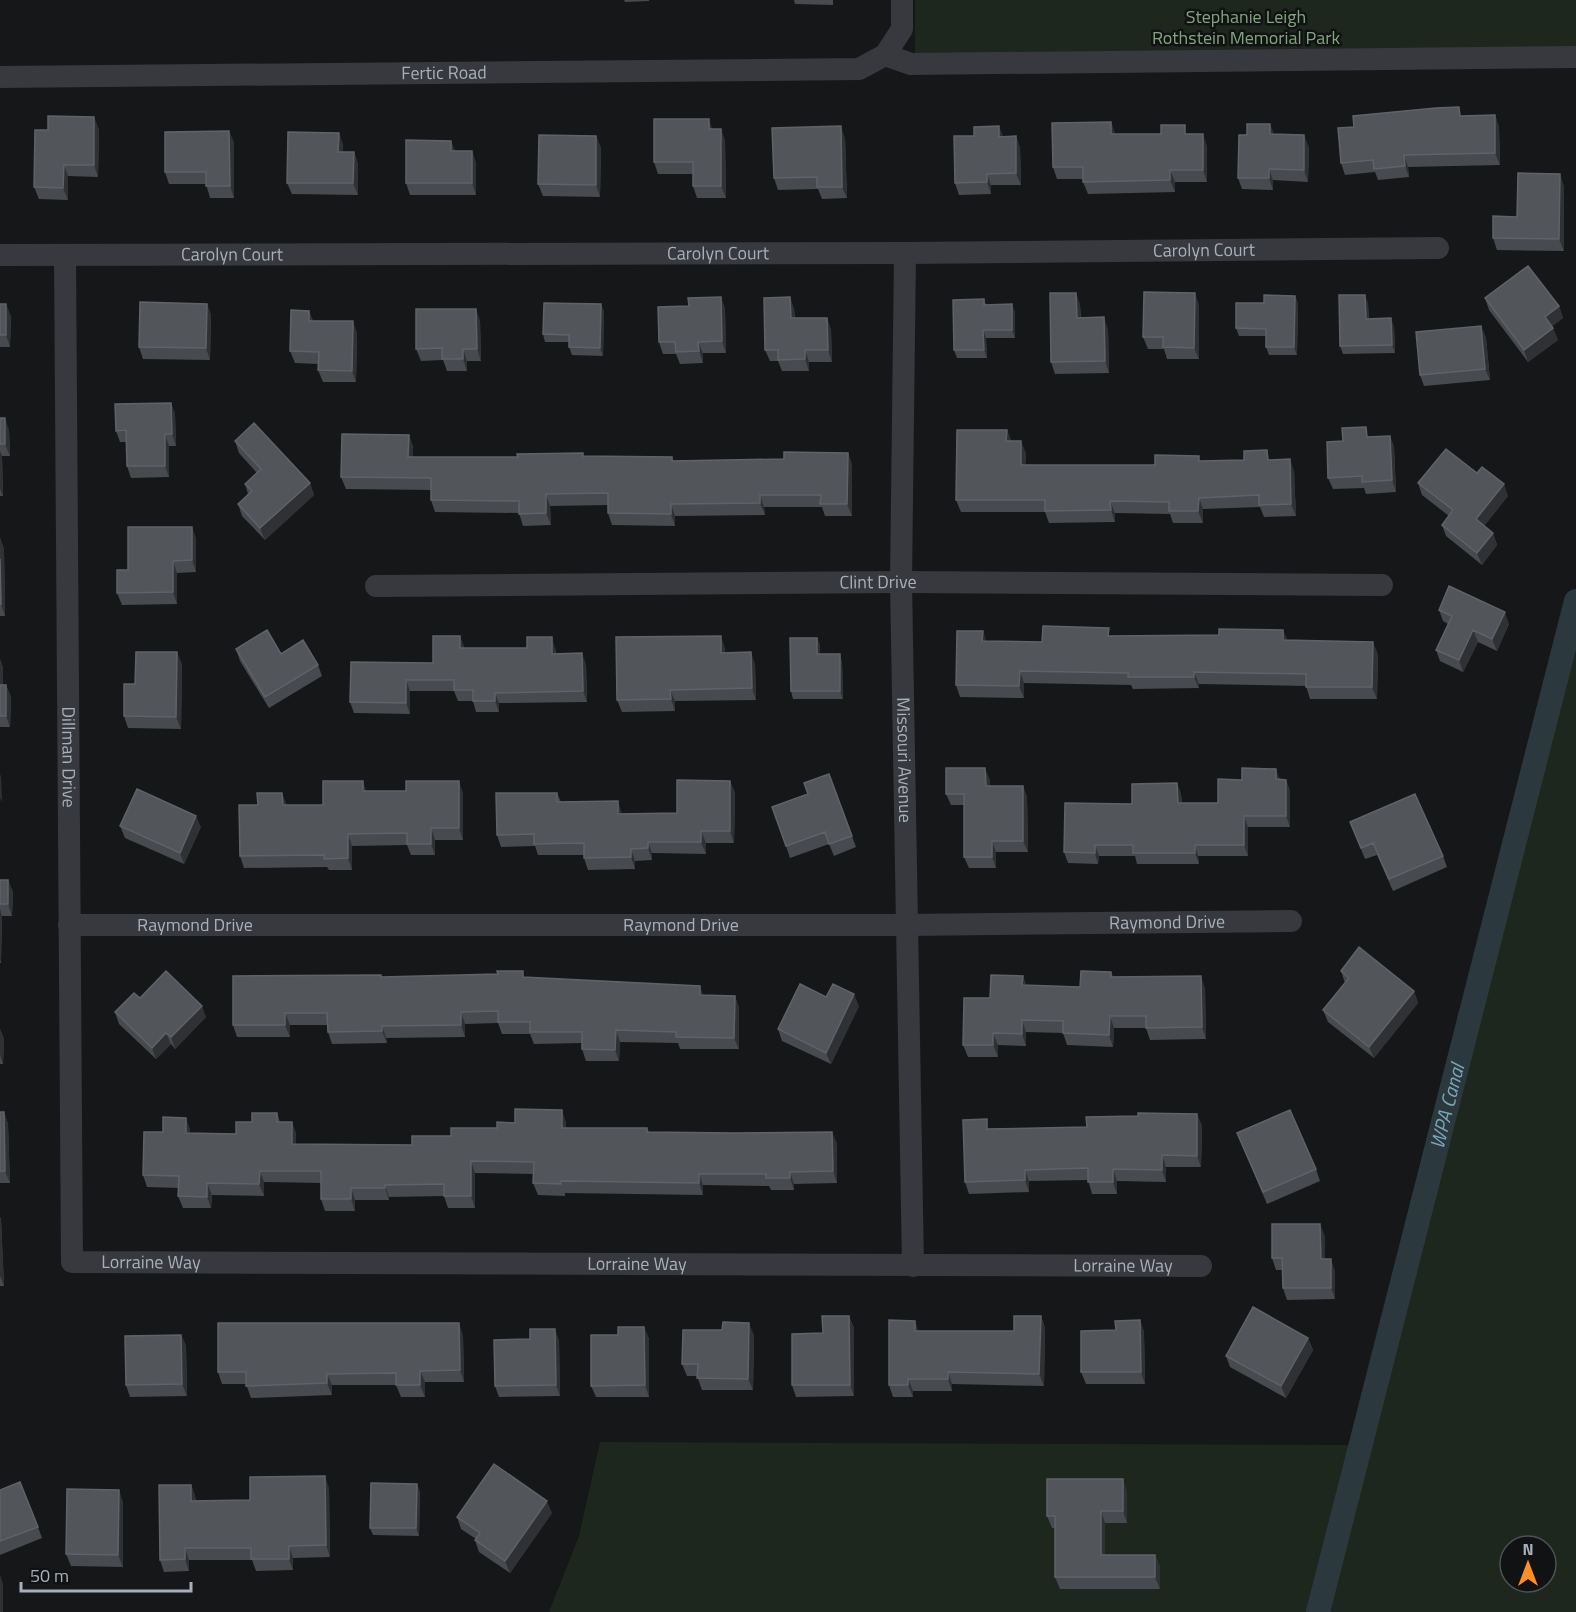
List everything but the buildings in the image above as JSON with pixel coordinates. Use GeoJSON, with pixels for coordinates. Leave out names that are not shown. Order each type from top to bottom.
{"type":"FeatureCollection","features":[{"type":"Feature","properties":{"kind":"street"},"geometry":{"type":"LineString","coordinates":[[902,0],[902,28],[885,55],[911,63],[1576,57]]}},
{"type":"Feature","properties":{"kind":"street","name":"Fertic Road"},"geometry":{"type":"LineString","coordinates":[[0,77],[859,69],[885,55]]}},
{"type":"Feature","properties":{"kind":"street","name":"Carolyn Court"},"geometry":{"type":"LineString","coordinates":[[0,255],[1438,249]]}},
{"type":"Feature","properties":{"kind":"street","name":"Missouri Avenue"},"geometry":{"type":"LineString","coordinates":[[905,253],[901,582],[913,1266]]}},
{"type":"Feature","properties":{"kind":"street","name":"Dillman Drive"},"geometry":{"type":"LineString","coordinates":[[64,255],[72,1262]]}},
{"type":"Feature","properties":{"kind":"street","name":"Clint Drive"},"geometry":{"type":"LineString","coordinates":[[376,586],[901,582],[1382,585]]}},
{"type":"Feature","properties":{"kind":"street","name":"Raymond Drive"},"geometry":{"type":"LineString","coordinates":[[69,925],[906,925],[1291,921]]}},
{"type":"Feature","properties":{"kind":"street","name":"Lorraine Way"},"geometry":{"type":"LineString","coordinates":[[72,1262],[1201,1266]]}},
{"type":"Feature","properties":{"kind":"green space","name":"Stephanie Leigh Rothstein Memorial Park"},"geometry":{"type":"Polygon","coordinates":[[[915,0],[1576,0],[1576,55],[915,55],[915,0]]]}},
{"type":"Feature","properties":{"kind":"green space"},"geometry":{"type":"Polygon","coordinates":[[[1576,625],[1576,1612],[549,1612],[579,1536],[600,1442],[1364,1445],[1576,625]]]}},
{"type":"Feature","properties":{"kind":"waterway","name":"WPA Canal"},"geometry":{"type":"LineString","coordinates":[[1318,1612],[1576,601]]}}]}
